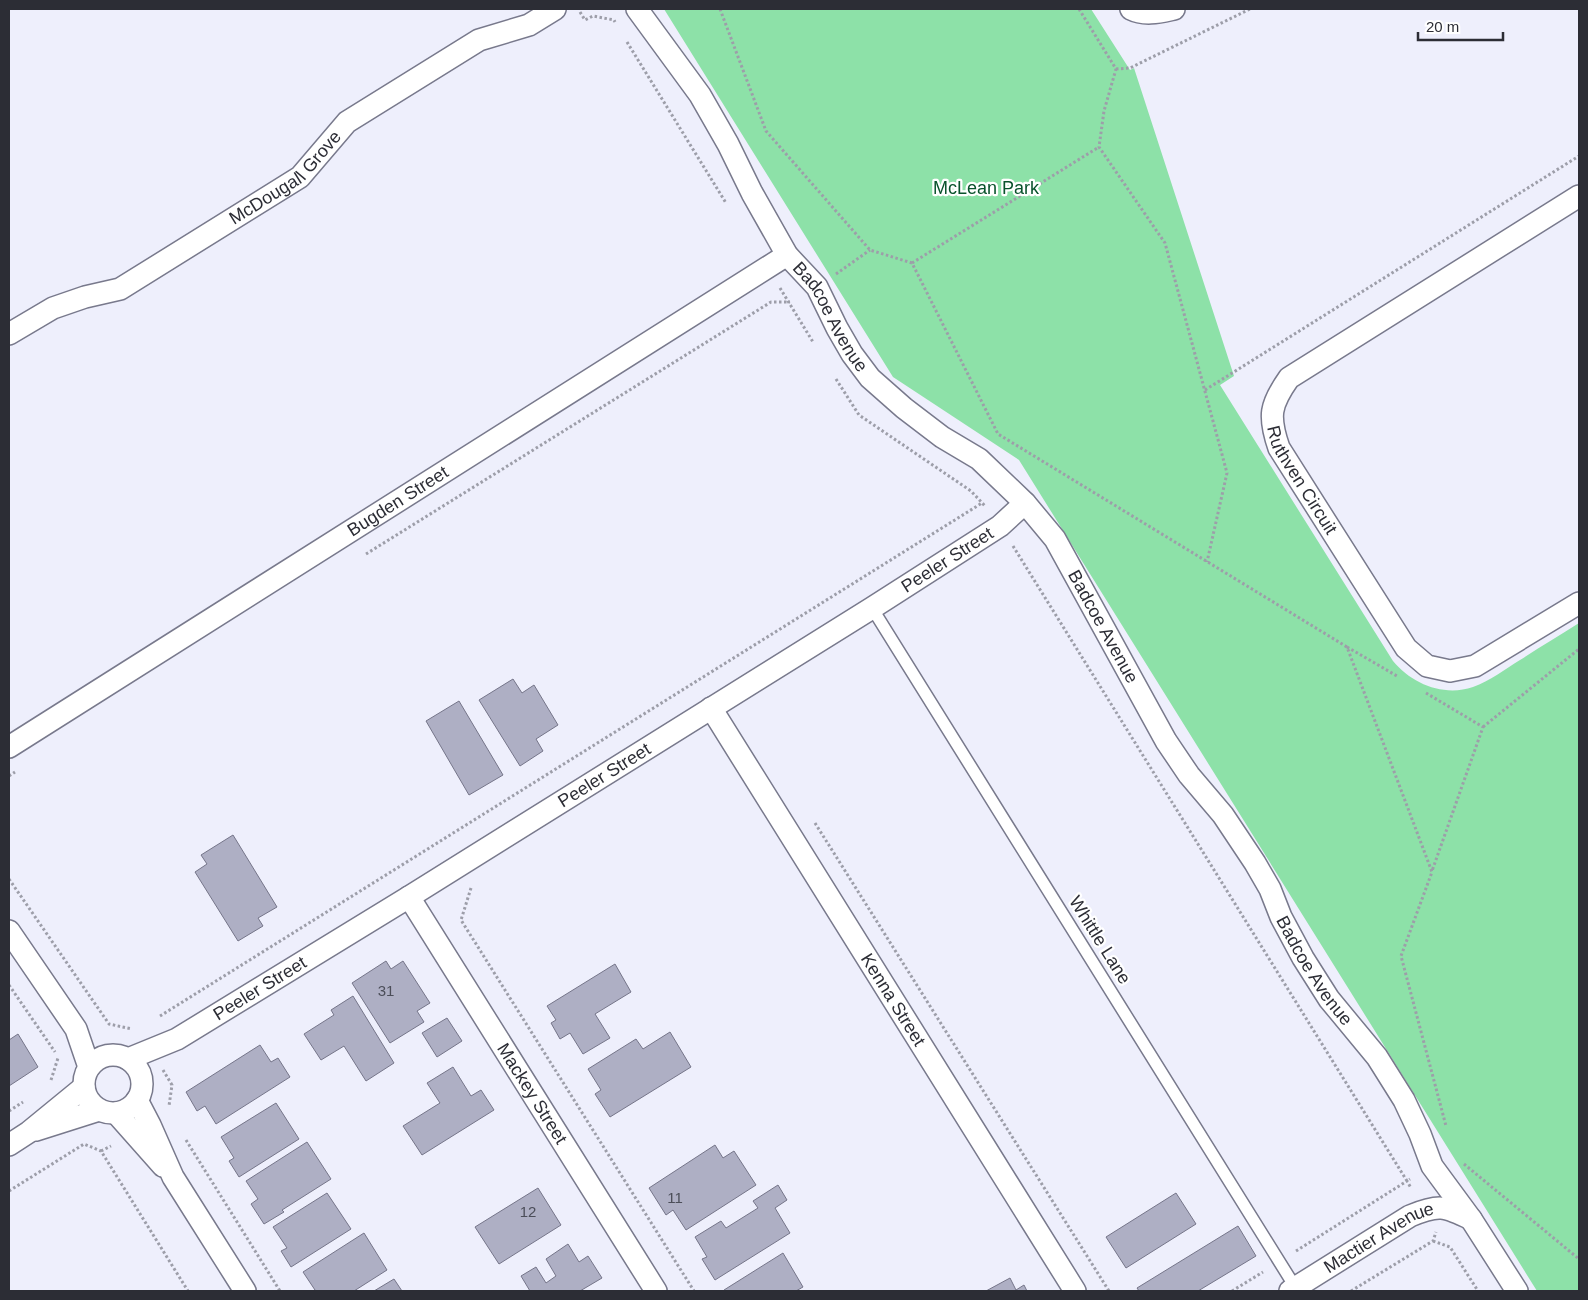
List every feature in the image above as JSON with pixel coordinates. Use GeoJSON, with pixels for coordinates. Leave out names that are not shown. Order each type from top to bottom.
{"type":"FeatureCollection","features":[{"type":"Feature","properties":{"kind":"street","name":"McDougall Grove"},"geometry":{"type":"LineString","coordinates":[[9,334],[53,308],[86,297],[120,289],[300,177],[347,122],[479,40],[529,25],[555,9]]}},
{"type":"Feature","properties":{"kind":"street","name":"Badcoe Avenue"},"geometry":{"type":"LineString","coordinates":[[637,9],[700,95],[728,144],[752,194],[778,260],[818,286],[837,328],[852,354],[870,378],[904,408],[942,437],[979,459],[1025,503],[1055,539],[1166,740],[1189,774],[1223,815],[1255,862],[1303,958],[1329,998],[1378,1057],[1404,1100],[1432,1166],[1471,1219],[1517,1291]]}},
{"type":"Feature","properties":{"kind":"street"},"geometry":{"type":"LineString","coordinates":[[1131,9],[1137,12],[1157,13],[1174,9]]}},
{"type":"Feature","properties":{"kind":"street","name":"Ruthven Circuit"},"geometry":{"type":"LineString","coordinates":[[1579,196],[1290,378],[1280,391],[1272,408],[1272,428],[1279,448],[1406,648],[1427,666],[1450,671],[1475,666],[1579,603]]}},
{"type":"Feature","properties":{"kind":"street","name":"Bugden Street"},"geometry":{"type":"LineString","coordinates":[[9,747],[778,260]]}},
{"type":"Feature","properties":{"kind":"street","name":"Peeler Street"},"geometry":{"type":"LineString","coordinates":[[128,1059],[178,1038],[409,897],[872,608],[1000,526],[1025,503]]}},
{"type":"Feature","properties":{"kind":"street","name":"Kenna Street"},"geometry":{"type":"LineString","coordinates":[[711,708],[1075,1291]]}},
{"type":"Feature","properties":{"kind":"street","name":"Mackey Street"},"geometry":{"type":"LineString","coordinates":[[409,897],[656,1291]]}},
{"type":"Feature","properties":{"kind":"street"},"geometry":{"type":"LineString","coordinates":[[9,931],[76,1029],[107,1055]]}},
{"type":"Feature","properties":{"kind":"street"},"geometry":{"type":"LineString","coordinates":[[76,1029],[86,1077],[87,1098],[92,1105],[107,1112],[133,1134],[174,1177]]}},
{"type":"Feature","properties":{"kind":"street","name":"Peeler Street"},"geometry":{"type":"LineString","coordinates":[[142,1078],[178,1038]]}},
{"type":"Feature","properties":{"kind":"street"},"geometry":{"type":"LineString","coordinates":[[9,1145],[29,1132],[86,1077],[100,1057],[114,1054],[128,1059],[139,1071],[142,1078],[142,1086],[137,1100],[132,1107],[124,1112],[107,1112],[29,1132]]}},
{"type":"Feature","properties":{"kind":"street"},"geometry":{"type":"LineString","coordinates":[[137,1100],[174,1177],[245,1291]]}},
{"type":"Feature","properties":{"kind":"street","name":"Mactier Avenue"},"geometry":{"type":"LineString","coordinates":[[1295,1290],[1410,1216],[1428,1208],[1447,1208],[1471,1219]]}},
{"type":"Feature","properties":{"kind":"lane","name":"Whittle Lane"},"geometry":{"type":"LineString","coordinates":[[872,608],[1280,1261],[1295,1290]]}},
{"type":"Feature","properties":{"kind":"path"},"geometry":{"type":"LineString","coordinates":[[578,9],[585,20],[593,16],[614,20],[619,28]]}},
{"type":"Feature","properties":{"kind":"path"},"geometry":{"type":"LineString","coordinates":[[720,9],[766,131],[870,250],[912,263],[998,434],[1398,677]]}},
{"type":"Feature","properties":{"kind":"path"},"geometry":{"type":"LineString","coordinates":[[1078,9],[1116,69],[1104,111],[1099,147],[1165,243],[1227,473],[1207,562]]}},
{"type":"Feature","properties":{"kind":"path"},"geometry":{"type":"LineString","coordinates":[[1116,69],[1130,68],[1250,9]]}},
{"type":"Feature","properties":{"kind":"path"},"geometry":{"type":"LineString","coordinates":[[624,37],[728,206]]}},
{"type":"Feature","properties":{"kind":"path"},"geometry":{"type":"LineString","coordinates":[[912,263],[1099,147]]}},
{"type":"Feature","properties":{"kind":"path"},"geometry":{"type":"LineString","coordinates":[[1205,390],[1579,156]]}},
{"type":"Feature","properties":{"kind":"path"},"geometry":{"type":"LineString","coordinates":[[778,260],[780,288],[814,343]]}},
{"type":"Feature","properties":{"kind":"path"},"geometry":{"type":"LineString","coordinates":[[364,555],[770,302],[789,303]]}},
{"type":"Feature","properties":{"kind":"path"},"geometry":{"type":"LineString","coordinates":[[834,375],[859,415],[971,491],[1000,526],[1407,1181]]}},
{"type":"Feature","properties":{"kind":"path"},"geometry":{"type":"LineString","coordinates":[[1347,646],[1432,872]]}},
{"type":"Feature","properties":{"kind":"path"},"geometry":{"type":"LineString","coordinates":[[1448,1132],[1401,956],[1483,727],[1579,649]]}},
{"type":"Feature","properties":{"kind":"path"},"geometry":{"type":"LineString","coordinates":[[1424,692],[1483,727]]}},
{"type":"Feature","properties":{"kind":"path"},"geometry":{"type":"LineString","coordinates":[[9,776],[17,771]]}},
{"type":"Feature","properties":{"kind":"path"},"geometry":{"type":"LineString","coordinates":[[813,820],[1109,1291]]}},
{"type":"Feature","properties":{"kind":"path"},"geometry":{"type":"LineString","coordinates":[[442,840],[471,887],[461,920],[694,1291]]}},
{"type":"Feature","properties":{"kind":"path"},"geometry":{"type":"LineString","coordinates":[[9,879],[109,1024],[137,1031]]}},
{"type":"Feature","properties":{"kind":"path"},"geometry":{"type":"LineString","coordinates":[[9,985],[58,1056],[50,1086]]}},
{"type":"Feature","properties":{"kind":"path"},"geometry":{"type":"LineString","coordinates":[[9,1191],[84,1144],[101,1151],[188,1291]]}},
{"type":"Feature","properties":{"kind":"path"},"geometry":{"type":"LineString","coordinates":[[1463,1163],[1579,1259]]}},
{"type":"Feature","properties":{"kind":"path"},"geometry":{"type":"LineString","coordinates":[[1232,1291],[1432,1166]]}},
{"type":"Feature","properties":{"kind":"path"},"geometry":{"type":"LineString","coordinates":[[1433,1240],[1450,1247],[1478,1291]]}},
{"type":"Feature","properties":{"kind":"green space","name":"McLean Park"},"geometry":{"type":"Polygon","coordinates":[[[664,9],[1091,9],[1130,70],[1134,68],[1234,376],[1220,385],[1393,661],[1409,676],[1419,682],[1440,689],[1462,690],[1491,678],[1579,623],[1579,1291],[1537,1291],[1019,460],[893,377],[664,9]]]}},
{"type":"Feature","properties":{"kind":"building"},"geometry":{"type":"Polygon","coordinates":[[[513,679],[522,693],[534,685],[558,725],[536,739],[543,751],[520,766],[479,700],[513,679]]]}},
{"type":"Feature","properties":{"kind":"building"},"geometry":{"type":"Polygon","coordinates":[[[459,701],[503,775],[469,795],[426,721],[459,701]]]}},
{"type":"Feature","properties":{"kind":"building"},"geometry":{"type":"Polygon","coordinates":[[[233,835],[277,907],[258,918],[263,926],[238,941],[195,872],[207,864],[201,855],[233,835]]]}},
{"type":"Feature","properties":{"kind":"building"},"geometry":{"type":"Polygon","coordinates":[[[386,961],[391,969],[403,961],[430,1003],[417,1011],[424,1022],[390,1043],[352,983],[386,961]]]}},
{"type":"Feature","properties":{"kind":"building"},"geometry":{"type":"Polygon","coordinates":[[[615,964],[631,992],[595,1014],[610,1038],[583,1054],[570,1033],[560,1039],[551,1023],[556,1020],[547,1006],[615,964]]]}},
{"type":"Feature","properties":{"kind":"building"},"geometry":{"type":"Polygon","coordinates":[[[353,996],[394,1063],[366,1081],[344,1046],[321,1060],[304,1034],[334,1015],[331,1010],[353,996]]]}},
{"type":"Feature","properties":{"kind":"building"},"geometry":{"type":"Polygon","coordinates":[[[447,1018],[462,1041],[437,1057],[422,1033],[447,1018]]]}},
{"type":"Feature","properties":{"kind":"building"},"geometry":{"type":"Polygon","coordinates":[[[670,1032],[691,1067],[610,1117],[595,1094],[601,1090],[588,1069],[636,1039],[643,1049],[670,1032]]]}},
{"type":"Feature","properties":{"kind":"building"},"geometry":{"type":"Polygon","coordinates":[[[18,1034],[38,1067],[9,1086],[9,1040],[18,1034]]]}},
{"type":"Feature","properties":{"kind":"building"},"geometry":{"type":"Polygon","coordinates":[[[260,1045],[271,1062],[278,1058],[290,1077],[216,1124],[205,1106],[197,1111],[186,1092],[260,1045]]]}},
{"type":"Feature","properties":{"kind":"building"},"geometry":{"type":"Polygon","coordinates":[[[453,1067],[471,1096],[481,1090],[494,1110],[422,1155],[403,1126],[440,1103],[427,1083],[453,1067]]]}},
{"type":"Feature","properties":{"kind":"building"},"geometry":{"type":"Polygon","coordinates":[[[276,1103],[299,1139],[239,1177],[229,1161],[234,1158],[221,1137],[276,1103]]]}},
{"type":"Feature","properties":{"kind":"building"},"geometry":{"type":"Polygon","coordinates":[[[307,1142],[331,1179],[282,1210],[284,1212],[264,1224],[251,1204],[258,1199],[246,1181],[307,1142]]]}},
{"type":"Feature","properties":{"kind":"building"},"geometry":{"type":"Polygon","coordinates":[[[715,1145],[723,1158],[734,1151],[756,1185],[686,1230],[673,1210],[666,1215],[649,1188],[715,1145]]]}},
{"type":"Feature","properties":{"kind":"building"},"geometry":{"type":"Polygon","coordinates":[[[778,1185],[787,1200],[775,1208],[790,1233],[715,1280],[702,1259],[707,1257],[695,1237],[721,1221],[726,1228],[758,1208],[753,1201],[778,1185]]]}},
{"type":"Feature","properties":{"kind":"building"},"geometry":{"type":"Polygon","coordinates":[[[538,1188],[561,1225],[499,1264],[475,1227],[538,1188]]]}},
{"type":"Feature","properties":{"kind":"building"},"geometry":{"type":"Polygon","coordinates":[[[327,1193],[351,1229],[291,1267],[281,1251],[287,1248],[273,1227],[327,1193]]]}},
{"type":"Feature","properties":{"kind":"building"},"geometry":{"type":"Polygon","coordinates":[[[1176,1193],[1196,1224],[1126,1268],[1106,1237],[1176,1193]]]}},
{"type":"Feature","properties":{"kind":"building"},"geometry":{"type":"Polygon","coordinates":[[[1238,1226],[1256,1256],[1198,1291],[1139,1291],[1137,1288],[1238,1226]]]}},
{"type":"Feature","properties":{"kind":"building"},"geometry":{"type":"Polygon","coordinates":[[[364,1233],[387,1270],[354,1291],[313,1291],[315,1290],[303,1272],[364,1233]]]}},
{"type":"Feature","properties":{"kind":"building"},"geometry":{"type":"Polygon","coordinates":[[[568,1244],[579,1262],[588,1256],[602,1278],[580,1291],[530,1291],[521,1276],[536,1267],[546,1283],[556,1276],[546,1259],[568,1244]]]}},
{"type":"Feature","properties":{"kind":"building"},"geometry":{"type":"Polygon","coordinates":[[[783,1253],[803,1287],[796,1291],[724,1290],[783,1253]]]}},
{"type":"Feature","properties":{"kind":"building"},"geometry":{"type":"Polygon","coordinates":[[[1010,1278],[1016,1290],[1024,1285],[1027,1291],[986,1291],[1010,1278]]]}},
{"type":"Feature","properties":{"kind":"building"},"geometry":{"type":"Polygon","coordinates":[[[394,1279],[402,1291],[374,1291],[394,1279]]]}}]}
